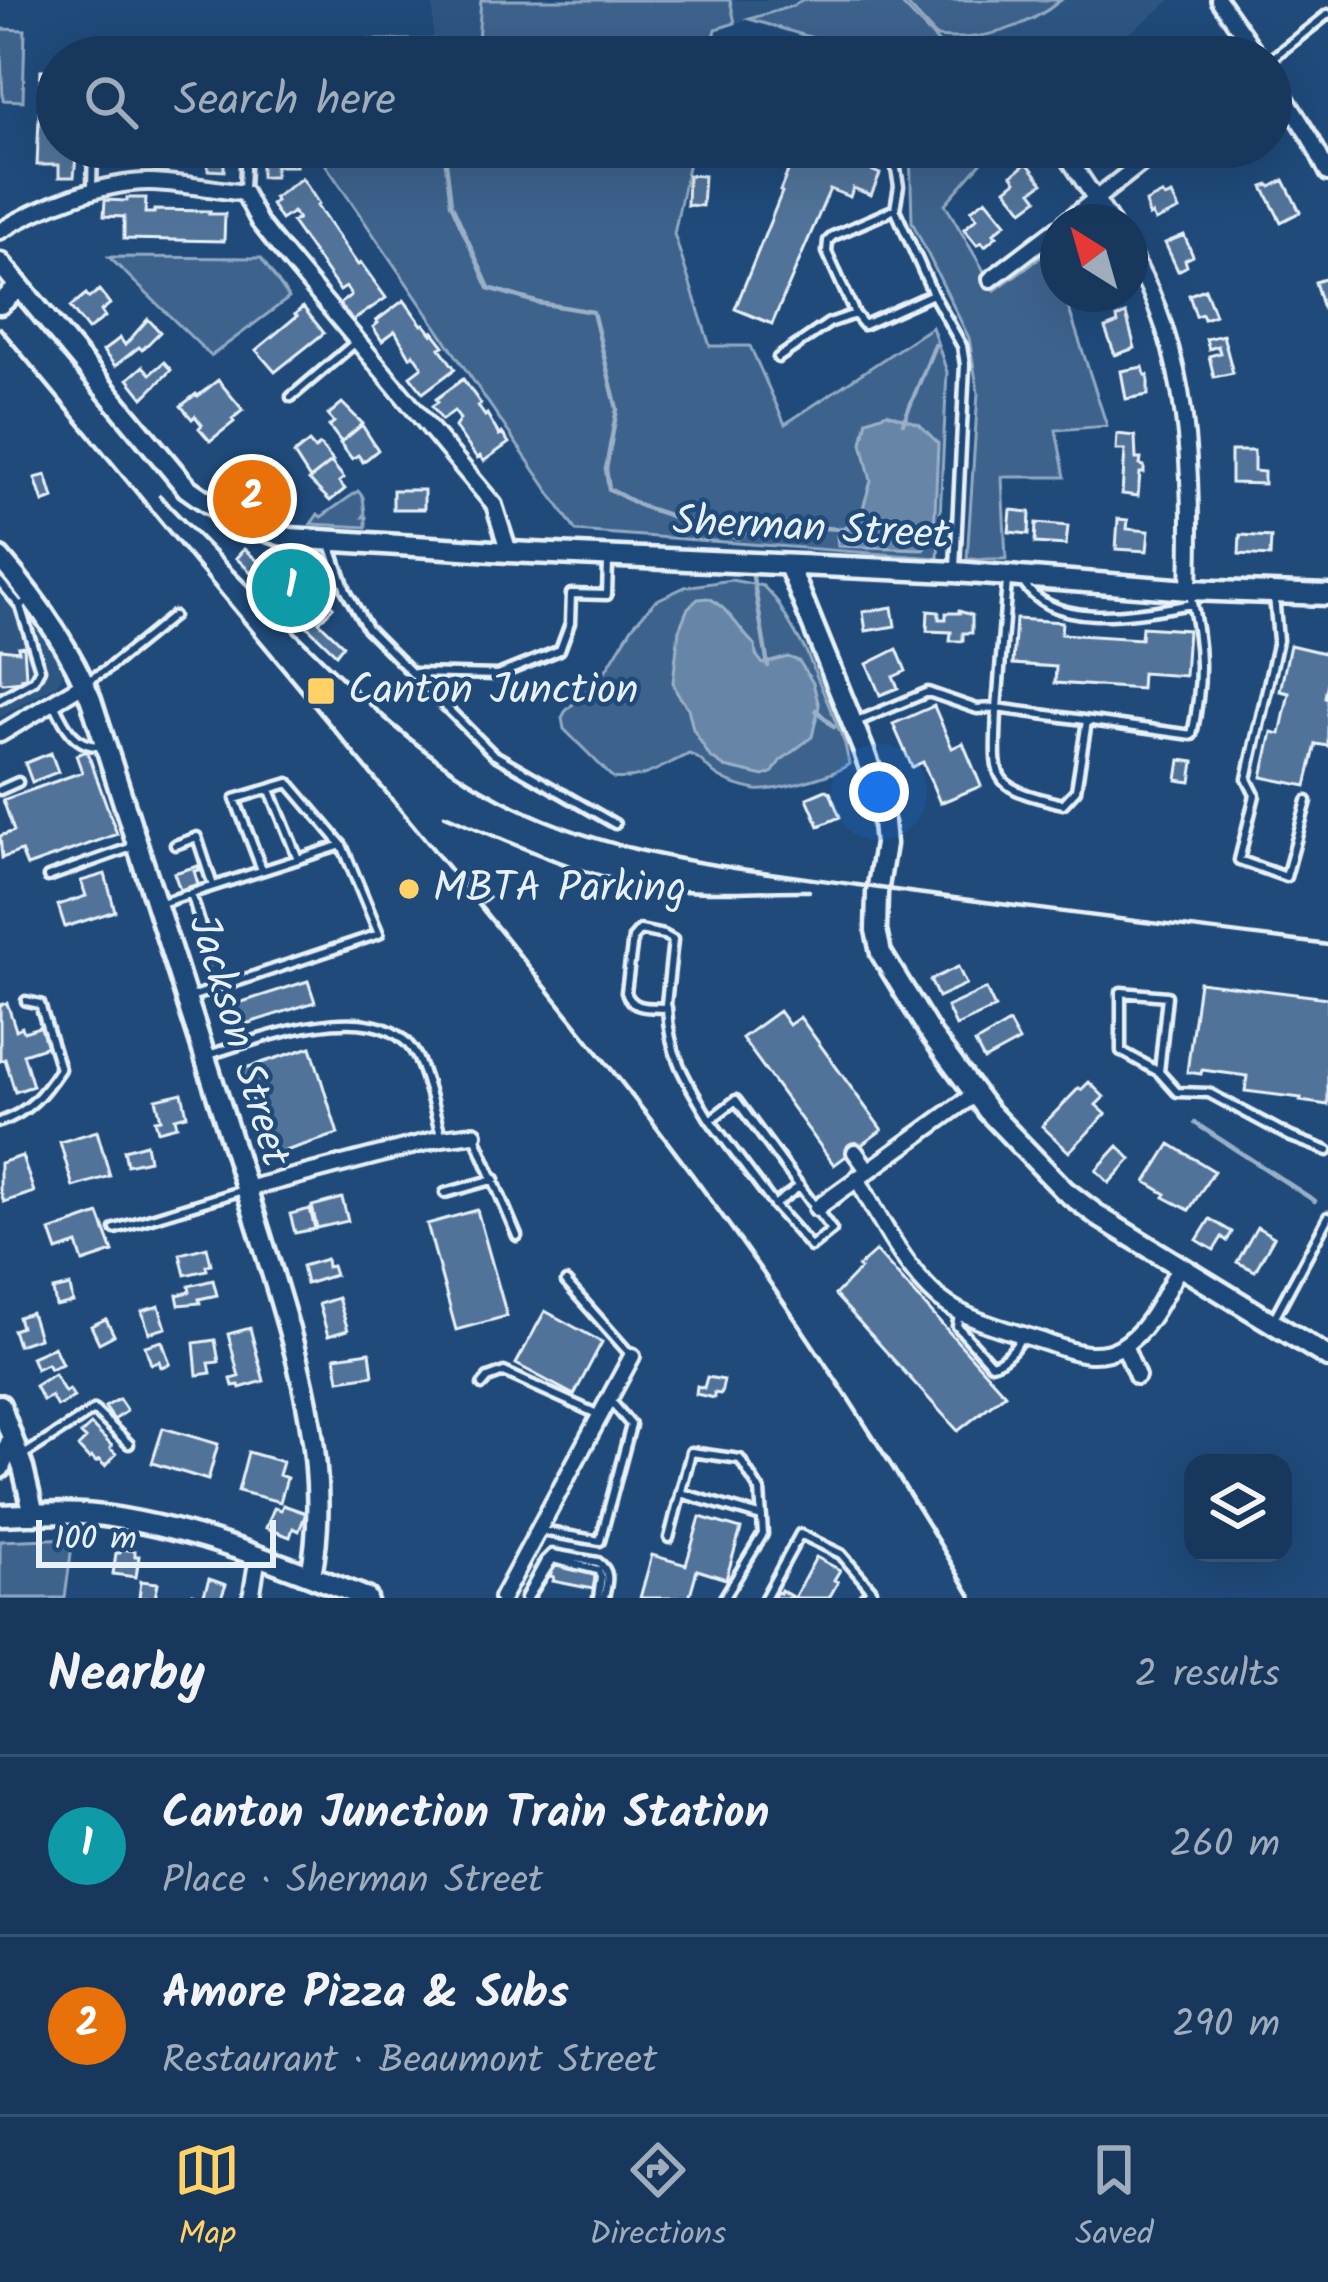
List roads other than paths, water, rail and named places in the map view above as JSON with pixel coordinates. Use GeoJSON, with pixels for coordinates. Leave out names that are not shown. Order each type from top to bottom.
{"type":"FeatureCollection","features":[{"type":"Feature","properties":{"kind":"street"},"geometry":{"type":"LineString","coordinates":[[1219,0],[1244,36]]}},
{"type":"Feature","properties":{"kind":"street"},"geometry":{"type":"LineString","coordinates":[[1292,111],[1328,173]]}},
{"type":"Feature","properties":{"kind":"street"},"geometry":{"type":"LineString","coordinates":[[1075,168],[1100,204]]}},
{"type":"Feature","properties":{"kind":"street"},"geometry":{"type":"LineString","coordinates":[[1091,204],[1136,168]]}},
{"type":"Feature","properties":{"kind":"street"},"geometry":{"type":"LineString","coordinates":[[0,231],[25,215],[92,191],[147,182],[244,193],[259,222],[494,505],[509,552]]}},
{"type":"Feature","properties":{"kind":"street"},"geometry":{"type":"LineString","coordinates":[[991,279],[1040,242]]}},
{"type":"Feature","properties":{"kind":"street","name":"Sherman Street"},"geometry":{"type":"LineString","coordinates":[[0,263],[188,488],[227,515],[290,538],[955,572],[1191,597],[1274,592],[1328,595]]}},
{"type":"Feature","properties":{"kind":"street"},"geometry":{"type":"LineString","coordinates":[[0,304],[19,287]]}},
{"type":"Feature","properties":{"kind":"street"},"geometry":{"type":"LineString","coordinates":[[1148,287],[1175,363],[1186,434],[1192,504],[1191,597]]}},
{"type":"Feature","properties":{"kind":"street","name":"Jackson Street"},"geometry":{"type":"LineString","coordinates":[[0,558],[26,602],[46,616],[85,683],[247,1189],[309,1403],[319,1497],[311,1575]]}},
{"type":"Feature","properties":{"kind":"street"},"geometry":{"type":"LineString","coordinates":[[789,566],[878,787],[885,823],[876,903],[881,953],[932,1036],[975,1094],[1065,1191],[1101,1218],[1328,1357]]}},
{"type":"Feature","properties":{"kind":"street"},"geometry":{"type":"LineString","coordinates":[[0,734],[85,683]]}},
{"type":"Feature","properties":{"kind":"street"},"geometry":{"type":"LineString","coordinates":[[817,1208],[975,1094]]}},
{"type":"Feature","properties":{"kind":"street"},"geometry":{"type":"LineString","coordinates":[[247,1189],[442,1138],[474,1135]]}},
{"type":"Feature","properties":{"kind":"street"},"geometry":{"type":"LineString","coordinates":[[856,1152],[886,1232],[923,1281],[960,1312],[1021,1335],[1082,1355],[1106,1353],[1124,1345],[1148,1323],[1180,1266]]}},
{"type":"Feature","properties":{"kind":"street"},"geometry":{"type":"LineString","coordinates":[[1124,1345],[1137,1376]]}},
{"type":"Feature","properties":{"kind":"street"},"geometry":{"type":"LineString","coordinates":[[502,1598],[632,1356]]}},
{"type":"Feature","properties":{"kind":"street"},"geometry":{"type":"LineString","coordinates":[[0,1405],[34,1514]]}},
{"type":"Feature","properties":{"kind":"street"},"geometry":{"type":"LineString","coordinates":[[0,1468],[15,1448]]}},
{"type":"Feature","properties":{"kind":"street"},"geometry":{"type":"LineString","coordinates":[[0,1515],[107,1516],[167,1528],[258,1556],[367,1598]]}},
{"type":"Feature","properties":{"kind":"street"},"geometry":{"type":"LineString","coordinates":[[251,1598],[258,1556]]}},
{"type":"Feature","properties":{"kind":"lane"},"geometry":{"type":"LineString","coordinates":[[1292,42],[1328,14]]}},
{"type":"Feature","properties":{"kind":"lane"},"geometry":{"type":"LineString","coordinates":[[92,191],[93,168]]}},
{"type":"Feature","properties":{"kind":"lane"},"geometry":{"type":"LineString","coordinates":[[244,193],[245,168]]}},
{"type":"Feature","properties":{"kind":"lane"},"geometry":{"type":"LineString","coordinates":[[895,168],[899,186],[895,209],[962,346],[965,364],[955,572]]}},
{"type":"Feature","properties":{"kind":"lane"},"geometry":{"type":"LineString","coordinates":[[895,209],[833,236],[827,252],[864,325],[933,294]]}},
{"type":"Feature","properties":{"kind":"lane"},"geometry":{"type":"LineString","coordinates":[[778,358],[830,323],[855,314]]}},
{"type":"Feature","properties":{"kind":"lane"},"geometry":{"type":"LineString","coordinates":[[291,397],[357,341]]}},
{"type":"Feature","properties":{"kind":"lane"},"geometry":{"type":"LineString","coordinates":[[329,540],[346,591],[367,628],[493,754],[615,824]]}},
{"type":"Feature","properties":{"kind":"lane"},"geometry":{"type":"LineString","coordinates":[[412,673],[498,675],[560,650],[570,623],[572,594],[607,595],[608,555]]}},
{"type":"Feature","properties":{"kind":"lane"},"geometry":{"type":"LineString","coordinates":[[852,724],[928,692],[977,709],[1192,735],[1201,691],[1191,597],[1124,615],[1087,614],[1040,599],[1014,577]]}},
{"type":"Feature","properties":{"kind":"lane"},"geometry":{"type":"LineString","coordinates":[[1014,577],[997,708],[995,755],[1002,781],[1022,794],[1063,804],[1076,790],[1087,721]]}},
{"type":"Feature","properties":{"kind":"lane"},"geometry":{"type":"LineString","coordinates":[[0,582],[26,602],[40,669],[34,680],[0,699]]}},
{"type":"Feature","properties":{"kind":"lane"},"geometry":{"type":"LineString","coordinates":[[1274,592],[1278,640],[1247,778],[1255,794],[1239,860],[1286,877],[1307,800]]}},
{"type":"Feature","properties":{"kind":"lane"},"geometry":{"type":"LineString","coordinates":[[85,683],[173,616]]}},
{"type":"Feature","properties":{"kind":"lane"},"geometry":{"type":"LineString","coordinates":[[53,702],[72,736],[94,747],[106,745]]}},
{"type":"Feature","properties":{"kind":"lane"},"geometry":{"type":"LineString","coordinates":[[0,790],[18,782]]}},
{"type":"Feature","properties":{"kind":"lane"},"geometry":{"type":"LineString","coordinates":[[187,998],[379,934],[342,845],[289,783],[235,799],[262,870]]}},
{"type":"Feature","properties":{"kind":"lane"},"geometry":{"type":"LineString","coordinates":[[270,788],[298,859]]}},
{"type":"Feature","properties":{"kind":"lane"},"geometry":{"type":"LineString","coordinates":[[176,845],[197,837],[213,886]]}},
{"type":"Feature","properties":{"kind":"lane"},"geometry":{"type":"LineString","coordinates":[[48,877],[139,845]]}},
{"type":"Feature","properties":{"kind":"lane"},"geometry":{"type":"LineString","coordinates":[[158,904],[342,845]]}},
{"type":"Feature","properties":{"kind":"lane"},"geometry":{"type":"LineString","coordinates":[[191,893],[219,987]]}},
{"type":"Feature","properties":{"kind":"lane"},"geometry":{"type":"LineString","coordinates":[[667,1008],[636,1006],[628,998],[632,938],[640,930],[673,940],[668,1032],[682,1077],[710,1120],[774,1205],[811,1247],[832,1230],[736,1100],[710,1120]]}},
{"type":"Feature","properties":{"kind":"lane"},"geometry":{"type":"LineString","coordinates":[[1159,1072],[1167,996],[1120,992],[1121,1052],[1159,1072],[1177,1092],[1209,1094],[1328,1151]]}},
{"type":"Feature","properties":{"kind":"lane"},"geometry":{"type":"LineString","coordinates":[[0,1122],[40,1099],[60,1069],[40,1004],[26,1001]]}},
{"type":"Feature","properties":{"kind":"lane"},"geometry":{"type":"LineString","coordinates":[[205,1056],[306,1026],[372,1024],[400,1036],[416,1056],[442,1138]]}},
{"type":"Feature","properties":{"kind":"lane"},"geometry":{"type":"LineString","coordinates":[[474,1135],[517,1236]]}},
{"type":"Feature","properties":{"kind":"lane"},"geometry":{"type":"LineString","coordinates":[[445,1193],[495,1180]]}},
{"type":"Feature","properties":{"kind":"lane"},"geometry":{"type":"LineString","coordinates":[[774,1205],[800,1186]]}},
{"type":"Feature","properties":{"kind":"lane"},"geometry":{"type":"LineString","coordinates":[[115,1229],[247,1189]]}},
{"type":"Feature","properties":{"kind":"lane"},"geometry":{"type":"LineString","coordinates":[[1272,1321],[1328,1217]]}},
{"type":"Feature","properties":{"kind":"lane"},"geometry":{"type":"LineString","coordinates":[[566,1282],[632,1356]]}},
{"type":"Feature","properties":{"kind":"lane"},"geometry":{"type":"LineString","coordinates":[[960,1312],[957,1326],[991,1364],[1018,1344],[1021,1335]]}},
{"type":"Feature","properties":{"kind":"lane"},"geometry":{"type":"LineString","coordinates":[[482,1385],[504,1372],[599,1415]]}},
{"type":"Feature","properties":{"kind":"lane"},"geometry":{"type":"LineString","coordinates":[[538,1530],[600,1541],[631,1425],[608,1399]]}},
{"type":"Feature","properties":{"kind":"lane"},"geometry":{"type":"LineString","coordinates":[[15,1448],[36,1449],[94,1410],[129,1444]]}},
{"type":"Feature","properties":{"kind":"lane"},"geometry":{"type":"LineString","coordinates":[[669,1538],[691,1452],[740,1459],[760,1491],[764,1534],[724,1598]]}},
{"type":"Feature","properties":{"kind":"lane"},"geometry":{"type":"LineString","coordinates":[[681,1492],[762,1517]]}},
{"type":"Feature","properties":{"kind":"lane"},"geometry":{"type":"LineString","coordinates":[[765,1598],[800,1534],[841,1554],[872,1590],[863,1598]]}},
{"type":"Feature","properties":{"kind":"lane"},"geometry":{"type":"LineString","coordinates":[[527,1598],[553,1559],[598,1570],[601,1598]]}},
{"type":"Feature","properties":{"kind":"waterway"},"geometry":{"type":"LineString","coordinates":[[447,168],[451,203],[489,288],[593,312],[617,409],[606,469],[609,489],[641,506],[738,538],[776,525],[848,529]]}},
{"type":"Feature","properties":{"kind":"waterway"},"geometry":{"type":"LineString","coordinates":[[903,423],[935,345]]}},
{"type":"Feature","properties":{"kind":"waterway"},"geometry":{"type":"LineString","coordinates":[[753,577],[768,666]]}},
{"type":"Feature","properties":{"kind":"waterway"},"geometry":{"type":"LineString","coordinates":[[816,710],[834,727]]}},
{"type":"Feature","properties":{"kind":"waterway"},"geometry":{"type":"LineString","coordinates":[[1195,1123],[1315,1201]]}},
{"type":"Feature","properties":{"kind":"railway"},"geometry":{"type":"LineString","coordinates":[[0,328],[465,888],[658,1129],[799,1325],[972,1598]]}},
{"type":"Feature","properties":{"kind":"railway"},"geometry":{"type":"LineString","coordinates":[[160,496],[322,659],[409,738],[482,789],[572,830],[618,845],[712,864],[1328,945]]}},
{"type":"Feature","properties":{"kind":"railway"},"geometry":{"type":"LineString","coordinates":[[445,815],[555,861],[642,886],[706,892],[809,891]]}},
{"type":"Feature","properties":{"kind":"place","name":"Amore Pizza & Subs"},"geometry":{"type":"Point","coordinates":[252,499]}},
{"type":"Feature","properties":{"kind":"place","name":"Canton Junction Train Station"},"geometry":{"type":"Point","coordinates":[291,588]}},
{"type":"Feature","properties":{"kind":"place","name":"Canton Junction"},"geometry":{"type":"Point","coordinates":[321,691]}},
{"type":"Feature","properties":{"kind":"place","name":"MBTA Parking"},"geometry":{"type":"Point","coordinates":[409,889]}}]}
